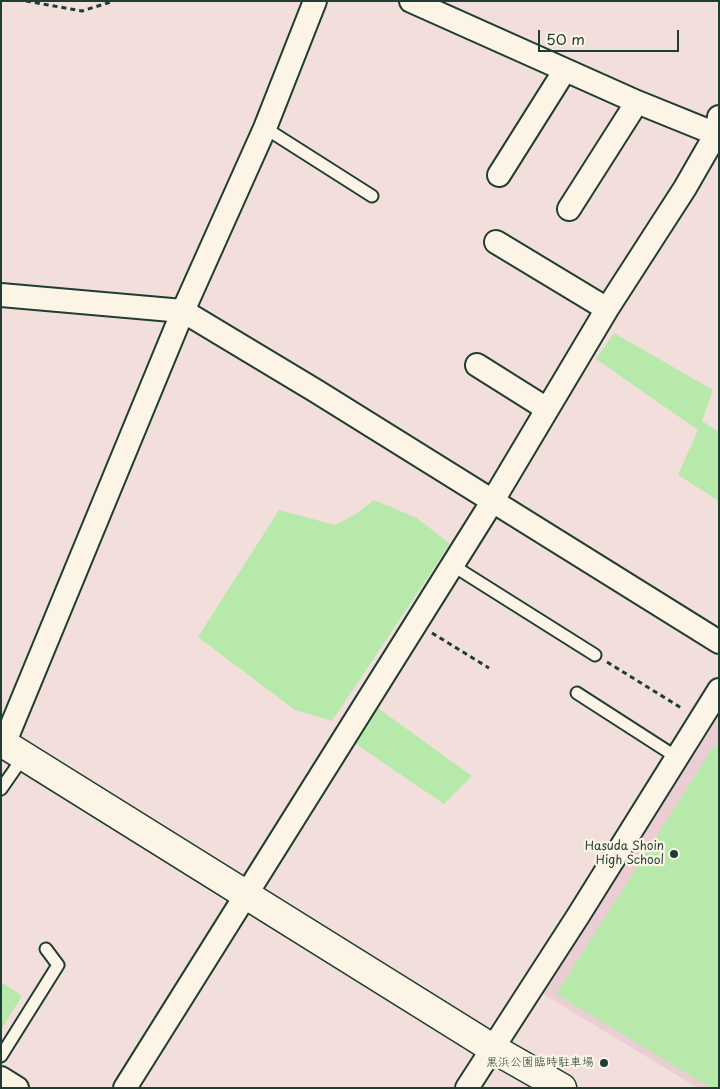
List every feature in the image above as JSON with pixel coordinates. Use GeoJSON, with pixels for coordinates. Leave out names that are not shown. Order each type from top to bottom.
{"type":"FeatureCollection","features":[{"type":"Feature","properties":{"kind":"street"},"geometry":{"type":"LineString","coordinates":[[315,1],[265,128],[183,311],[10,747],[492,1048],[562,1088]]}},
{"type":"Feature","properties":{"kind":"street"},"geometry":{"type":"LineString","coordinates":[[125,1088],[492,502],[607,309],[680,196],[718,125],[637,102],[411,1]]}},
{"type":"Feature","properties":{"kind":"street"},"geometry":{"type":"LineString","coordinates":[[499,175],[565,70]]}},
{"type":"Feature","properties":{"kind":"street"},"geometry":{"type":"LineString","coordinates":[[569,209],[637,102]]}},
{"type":"Feature","properties":{"kind":"street"},"geometry":{"type":"LineString","coordinates":[[496,242],[607,309]]}},
{"type":"Feature","properties":{"kind":"street"},"geometry":{"type":"LineString","coordinates":[[1,294],[183,311],[316,391],[719,642]]}},
{"type":"Feature","properties":{"kind":"street"},"geometry":{"type":"LineString","coordinates":[[477,365],[547,408]]}},
{"type":"Feature","properties":{"kind":"street"},"geometry":{"type":"LineString","coordinates":[[467,1088],[678,758],[719,690]]}},
{"type":"Feature","properties":{"kind":"street"},"geometry":{"type":"LineString","coordinates":[[1,1078],[17,1088]]}},
{"type":"Feature","properties":{"kind":"lane"},"geometry":{"type":"LineString","coordinates":[[265,128],[372,196]]}},
{"type":"Feature","properties":{"kind":"lane"},"geometry":{"type":"LineString","coordinates":[[452,565],[595,655]]}},
{"type":"Feature","properties":{"kind":"lane"},"geometry":{"type":"LineString","coordinates":[[577,693],[678,758]]}},
{"type":"Feature","properties":{"kind":"lane"},"geometry":{"type":"LineString","coordinates":[[1,790],[10,747]]}},
{"type":"Feature","properties":{"kind":"lane"},"geometry":{"type":"LineString","coordinates":[[1,1056],[58,965],[46,949]]}},
{"type":"Feature","properties":{"kind":"path"},"geometry":{"type":"LineString","coordinates":[[26,1],[82,11],[114,1]]}},
{"type":"Feature","properties":{"kind":"path"},"geometry":{"type":"LineString","coordinates":[[416,624],[489,668]]}},
{"type":"Feature","properties":{"kind":"path"},"geometry":{"type":"LineString","coordinates":[[595,655],[700,720]]}},
{"type":"Feature","properties":{"kind":"shaded area","name":"Hasuda Shoin High School"},"geometry":{"type":"Polygon","coordinates":[[[719,716],[719,1088],[698,1088],[540,992],[719,716]]]}},
{"type":"Feature","properties":{"kind":"green space"},"geometry":{"type":"Polygon","coordinates":[[[614,333],[713,390],[702,421],[719,432],[719,501],[678,475],[698,430],[596,359],[614,333]]]}},
{"type":"Feature","properties":{"kind":"green space"},"geometry":{"type":"Polygon","coordinates":[[[374,500],[417,518],[450,544],[332,721],[295,710],[198,637],[279,510],[335,525],[356,514],[374,500]]]}},
{"type":"Feature","properties":{"kind":"green space"},"geometry":{"type":"Polygon","coordinates":[[[375,706],[472,776],[444,804],[353,742],[375,706]]]}},
{"type":"Feature","properties":{"kind":"green space","name":"Hasuda Shoin High School"},"geometry":{"type":"Polygon","coordinates":[[[714,746],[719,749],[719,1088],[711,1088],[556,994],[714,746]]]}},
{"type":"Feature","properties":{"kind":"green space"},"geometry":{"type":"Polygon","coordinates":[[[1,982],[22,996],[1,1030],[1,982]]]}},
{"type":"Feature","properties":{"kind":"place","name":"Hasuda Shoin High School"},"geometry":{"type":"Point","coordinates":[674,854]}},
{"type":"Feature","properties":{"kind":"place","name":"黒浜公園臨時駐車場"},"geometry":{"type":"Point","coordinates":[604,1063]}}]}
